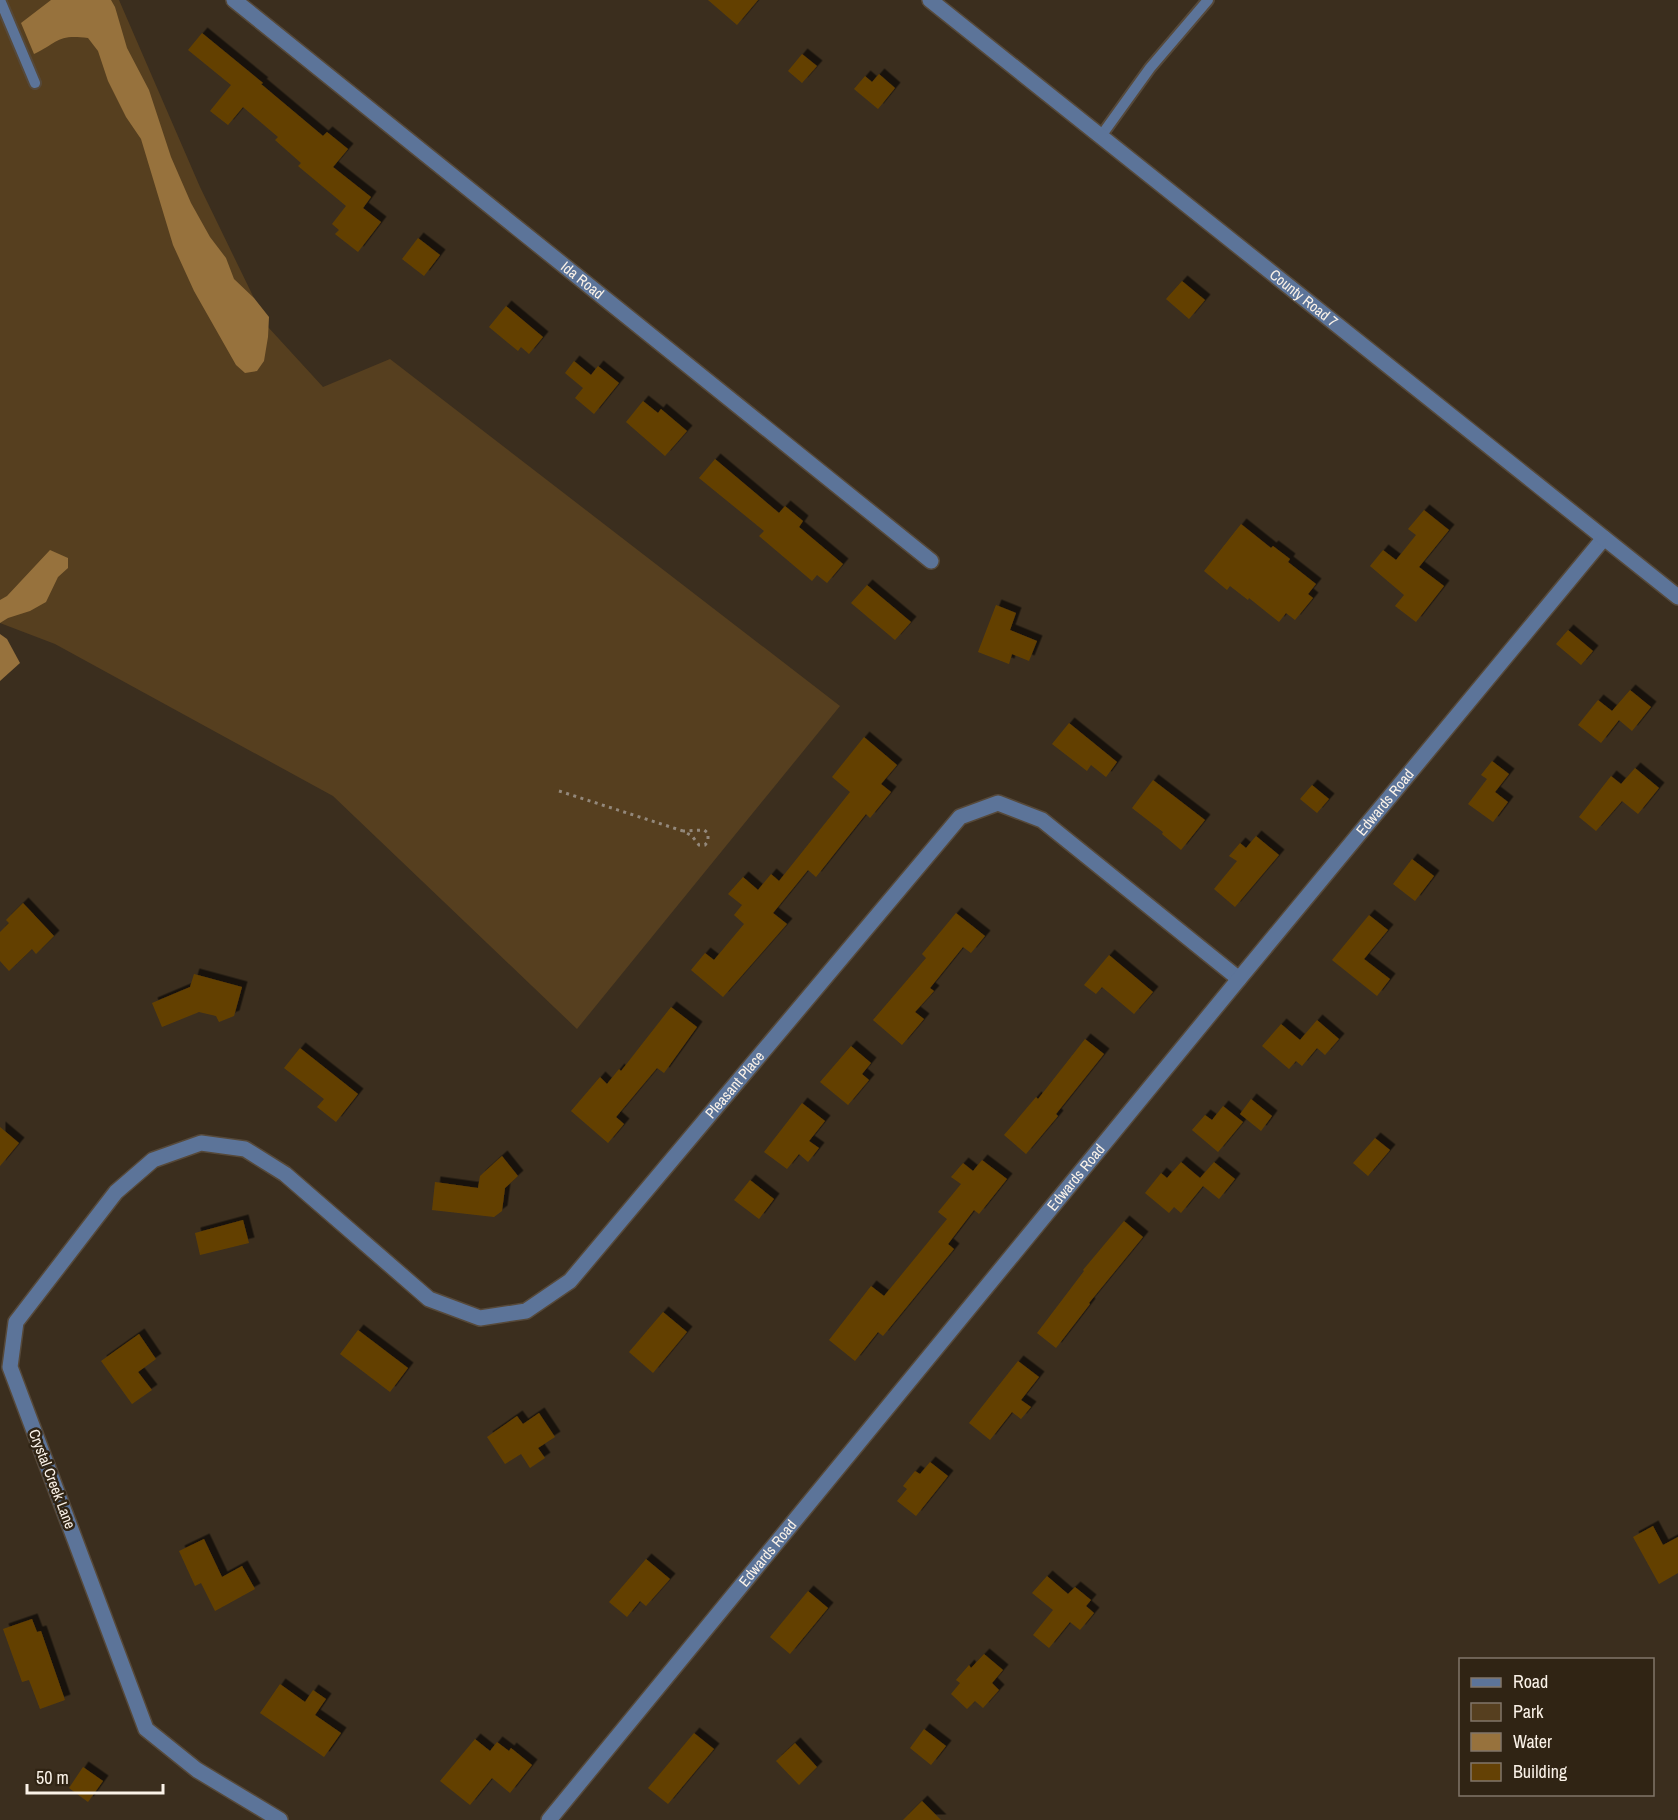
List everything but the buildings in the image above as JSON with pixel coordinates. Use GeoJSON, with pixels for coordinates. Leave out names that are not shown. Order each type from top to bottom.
{"type":"FeatureCollection","features":[{"type":"Feature","properties":{"kind":"street","name":"Ida Road"},"geometry":{"type":"LineString","coordinates":[[234,0],[931,561]]}},
{"type":"Feature","properties":{"kind":"street","name":"County Road 7"},"geometry":{"type":"LineString","coordinates":[[930,0],[1678,597]]}},
{"type":"Feature","properties":{"kind":"street","name":"Edwards Road"},"geometry":{"type":"LineString","coordinates":[[549,1820],[1604,538]]}},
{"type":"Feature","properties":{"kind":"street","name":"Pleasant Place"},"geometry":{"type":"LineString","coordinates":[[201,1143],[245,1149],[285,1174],[429,1299],[480,1317],[525,1311],[570,1281],[960,817],[998,803],[1042,820],[1239,979]]}},
{"type":"Feature","properties":{"kind":"street","name":"Crystal Creek Lane"},"geometry":{"type":"LineString","coordinates":[[201,1143],[153,1160],[116,1192],[16,1322],[10,1367],[146,1729],[197,1770],[280,1820]]}},
{"type":"Feature","properties":{"kind":"lane"},"geometry":{"type":"LineString","coordinates":[[0,0],[34,84]]}},
{"type":"Feature","properties":{"kind":"lane"},"geometry":{"type":"LineString","coordinates":[[1101,136],[1150,68],[1208,0]]}},
{"type":"Feature","properties":{"kind":"path"},"geometry":{"type":"LineString","coordinates":[[559,791],[683,831],[692,836],[699,845],[705,845],[708,841],[708,833],[704,830],[683,831]]}},
{"type":"Feature","properties":{"kind":"green space"},"geometry":{"type":"Polygon","coordinates":[[[0,0],[119,0],[200,187],[268,327],[323,387],[390,359],[840,706],[577,1029],[333,796],[55,644],[0,623],[0,0]]]}},
{"type":"Feature","properties":{"kind":"water"},"geometry":{"type":"Polygon","coordinates":[[[51,0],[111,0],[115,7],[127,48],[149,90],[171,157],[191,203],[210,237],[226,258],[234,279],[254,298],[269,317],[264,361],[257,371],[245,373],[236,365],[194,291],[173,245],[141,139],[126,117],[108,81],[98,51],[88,38],[70,37],[59,40],[34,54],[21,23],[51,0]]]}},
{"type":"Feature","properties":{"kind":"water"},"geometry":{"type":"Polygon","coordinates":[[[50,550],[68,558],[68,568],[58,577],[46,602],[0,623],[0,600],[7,596],[50,550]]]}},
{"type":"Feature","properties":{"kind":"water"},"geometry":{"type":"Polygon","coordinates":[[[0,634],[7,639],[20,663],[0,681],[0,634]]]}}]}
